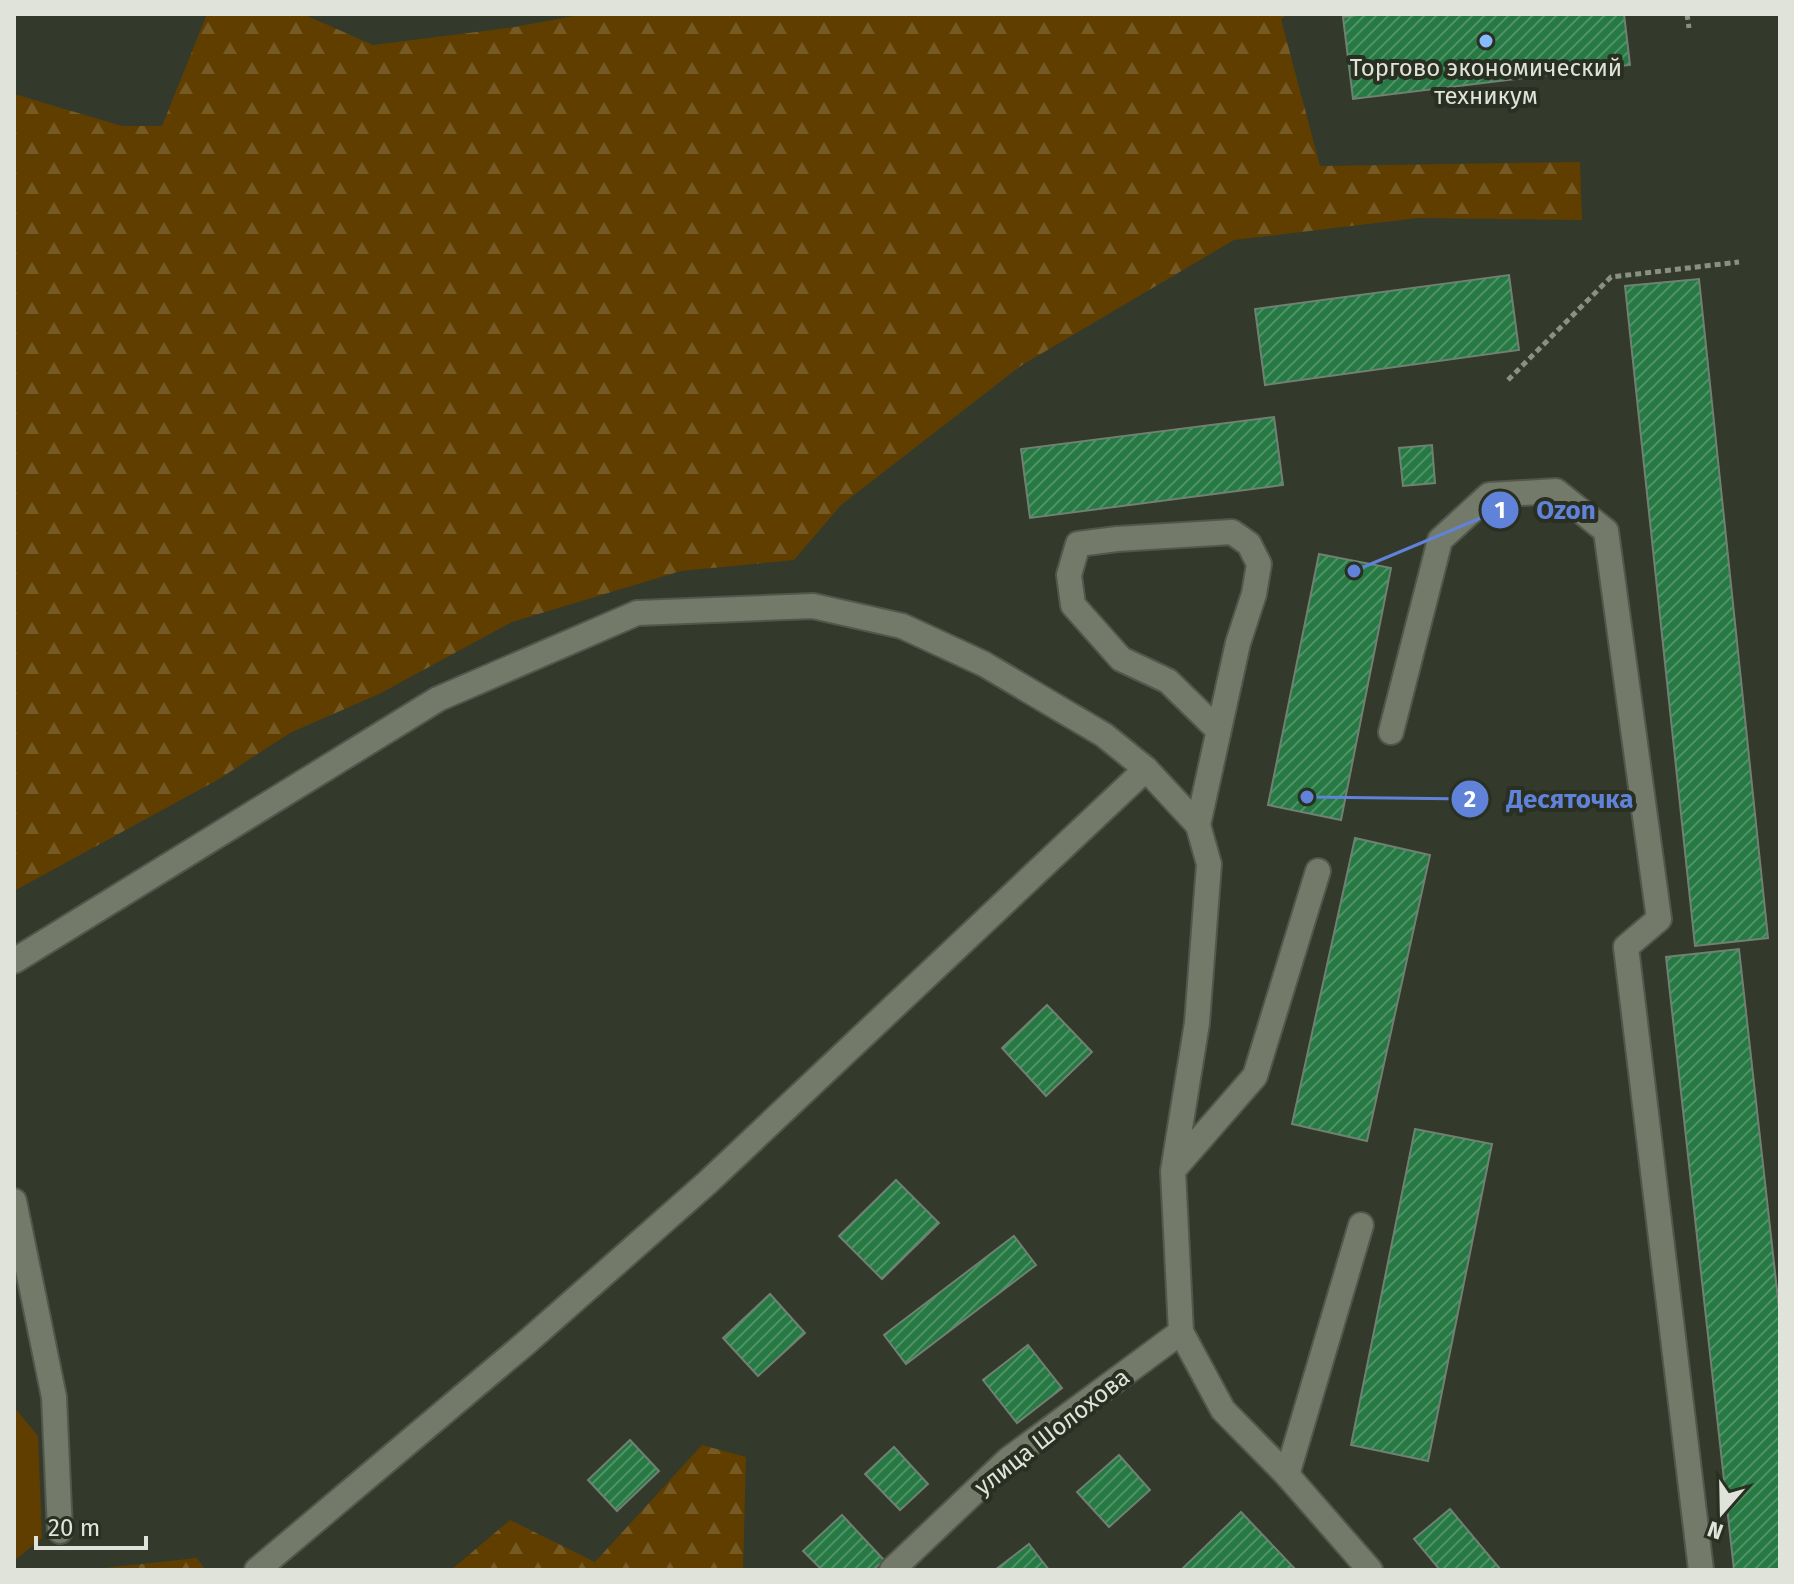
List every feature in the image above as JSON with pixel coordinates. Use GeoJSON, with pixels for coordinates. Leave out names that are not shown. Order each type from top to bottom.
{"type":"FeatureCollection","features":[{"type":"Feature","properties":{"kind":"street"},"geometry":{"type":"LineString","coordinates":[[1391,732],[1440,540],[1489,495],[1556,491],[1606,531],[1659,919],[1626,947],[1701,1570]]}},
{"type":"Feature","properties":{"kind":"street"},"geometry":{"type":"LineString","coordinates":[[1198,825],[1238,643],[1259,564],[1249,544],[1232,532],[1078,544],[1069,575],[1073,605],[1121,659],[1168,681],[1218,730]]}},
{"type":"Feature","properties":{"kind":"street"},"geometry":{"type":"LineString","coordinates":[[14,961],[438,699],[637,613],[813,606],[902,626],[984,664],[1104,735],[1146,769],[1198,825],[1209,864],[1197,1023],[1173,1171],[1181,1332],[1223,1410],[1287,1475],[1370,1570]]}},
{"type":"Feature","properties":{"kind":"street"},"geometry":{"type":"LineString","coordinates":[[257,1570],[515,1352],[708,1182],[1146,769]]}},
{"type":"Feature","properties":{"kind":"street"},"geometry":{"type":"LineString","coordinates":[[1173,1171],[1255,1076],[1318,871]]}},
{"type":"Feature","properties":{"kind":"street"},"geometry":{"type":"LineString","coordinates":[[14,1201],[54,1397],[60,1531]]}},
{"type":"Feature","properties":{"kind":"street"},"geometry":{"type":"LineString","coordinates":[[1287,1475],[1361,1225]]}},
{"type":"Feature","properties":{"kind":"street","name":"улица Шолохова"},"geometry":{"type":"LineString","coordinates":[[892,1570],[1009,1459],[1181,1332]]}},
{"type":"Feature","properties":{"kind":"path"},"geometry":{"type":"LineString","coordinates":[[1687,14],[1689,28]]}},
{"type":"Feature","properties":{"kind":"path"},"geometry":{"type":"LineString","coordinates":[[1508,380],[1611,277],[1739,262]]}},
{"type":"Feature","properties":{"kind":"green space"},"geometry":{"type":"Polygon","coordinates":[[[207,14],[303,14],[373,45],[515,27],[584,14],[1288,14],[1281,19],[1320,166],[1580,162],[1582,220],[1418,218],[1234,240],[1022,365],[841,505],[794,560],[681,571],[512,622],[381,693],[290,733],[219,779],[14,891],[14,94],[122,126],[162,126],[207,14]]]}},
{"type":"Feature","properties":{"kind":"green space"},"geometry":{"type":"Polygon","coordinates":[[[14,1407],[38,1436],[42,1538],[14,1561],[14,1407]]]}},
{"type":"Feature","properties":{"kind":"green space"},"geometry":{"type":"Polygon","coordinates":[[[702,1445],[746,1457],[743,1570],[451,1570],[510,1520],[595,1562],[702,1445]]]}},
{"type":"Feature","properties":{"kind":"green space"},"geometry":{"type":"Polygon","coordinates":[[[197,1558],[205,1570],[86,1570],[197,1558]]]}},
{"type":"Feature","properties":{"kind":"building","name":"Торгово экономический техникум"},"geometry":{"type":"Polygon","coordinates":[[[1365,14],[1624,14],[1630,65],[1353,99],[1343,17],[1365,14]]]}},
{"type":"Feature","properties":{"kind":"building"},"geometry":{"type":"Polygon","coordinates":[[[1509,275],[1519,350],[1265,385],[1255,309],[1509,275]]]}},
{"type":"Feature","properties":{"kind":"building"},"geometry":{"type":"Polygon","coordinates":[[[1699,279],[1768,938],[1695,946],[1625,286],[1699,279]]]}},
{"type":"Feature","properties":{"kind":"building"},"geometry":{"type":"Polygon","coordinates":[[[1274,417],[1283,485],[1030,518],[1021,449],[1274,417]]]}},
{"type":"Feature","properties":{"kind":"building"},"geometry":{"type":"Polygon","coordinates":[[[1432,445],[1435,483],[1403,486],[1399,448],[1432,445]]]}},
{"type":"Feature","properties":{"kind":"building"},"geometry":{"type":"Polygon","coordinates":[[[1319,554],[1391,568],[1341,820],[1268,805],[1319,554]]]}},
{"type":"Feature","properties":{"kind":"building"},"geometry":{"type":"Polygon","coordinates":[[[1355,838],[1430,855],[1367,1141],[1292,1124],[1355,838]]]}},
{"type":"Feature","properties":{"kind":"building"},"geometry":{"type":"Polygon","coordinates":[[[1739,949],[1780,1317],[1780,1570],[1734,1570],[1666,957],[1739,949]]]}},
{"type":"Feature","properties":{"kind":"building"},"geometry":{"type":"Polygon","coordinates":[[[1047,1005],[1092,1052],[1046,1096],[1002,1048],[1047,1005]]]}},
{"type":"Feature","properties":{"kind":"building"},"geometry":{"type":"Polygon","coordinates":[[[1415,1129],[1492,1144],[1428,1461],[1351,1445],[1415,1129]]]}},
{"type":"Feature","properties":{"kind":"building"},"geometry":{"type":"Polygon","coordinates":[[[896,1180],[939,1223],[882,1279],[839,1236],[896,1180]]]}},
{"type":"Feature","properties":{"kind":"building"},"geometry":{"type":"Polygon","coordinates":[[[1014,1236],[1036,1265],[906,1364],[884,1335],[1014,1236]]]}},
{"type":"Feature","properties":{"kind":"building"},"geometry":{"type":"Polygon","coordinates":[[[770,1294],[805,1333],[758,1376],[723,1338],[770,1294]]]}},
{"type":"Feature","properties":{"kind":"building"},"geometry":{"type":"Polygon","coordinates":[[[1028,1345],[1062,1388],[1017,1423],[983,1380],[1028,1345]]]}},
{"type":"Feature","properties":{"kind":"building"},"geometry":{"type":"Polygon","coordinates":[[[630,1440],[659,1471],[617,1511],[588,1480],[630,1440]]]}},
{"type":"Feature","properties":{"kind":"building"},"geometry":{"type":"Polygon","coordinates":[[[894,1447],[928,1484],[900,1510],[865,1474],[894,1447]]]}},
{"type":"Feature","properties":{"kind":"building"},"geometry":{"type":"Polygon","coordinates":[[[1119,1455],[1150,1490],[1109,1527],[1077,1492],[1119,1455]]]}},
{"type":"Feature","properties":{"kind":"building"},"geometry":{"type":"Polygon","coordinates":[[[1450,1509],[1501,1570],[1440,1570],[1414,1539],[1450,1509]]]}},
{"type":"Feature","properties":{"kind":"building"},"geometry":{"type":"Polygon","coordinates":[[[1241,1512],[1296,1570],[1181,1570],[1241,1512]]]}},
{"type":"Feature","properties":{"kind":"building"},"geometry":{"type":"Polygon","coordinates":[[[842,1515],[884,1560],[873,1570],[822,1570],[803,1551],[842,1515]]]}},
{"type":"Feature","properties":{"kind":"building"},"geometry":{"type":"Polygon","coordinates":[[[1029,1544],[1049,1570],[995,1570],[1029,1544]]]}},
{"type":"Feature","properties":{"kind":"place","name":"Торгово экономический техникум"},"geometry":{"type":"Point","coordinates":[1486,41]}},
{"type":"Feature","properties":{"kind":"place","name":"Ozon"},"geometry":{"type":"Point","coordinates":[1354,571]}},
{"type":"Feature","properties":{"kind":"place","name":"Десяточка"},"geometry":{"type":"Point","coordinates":[1307,797]}}]}
